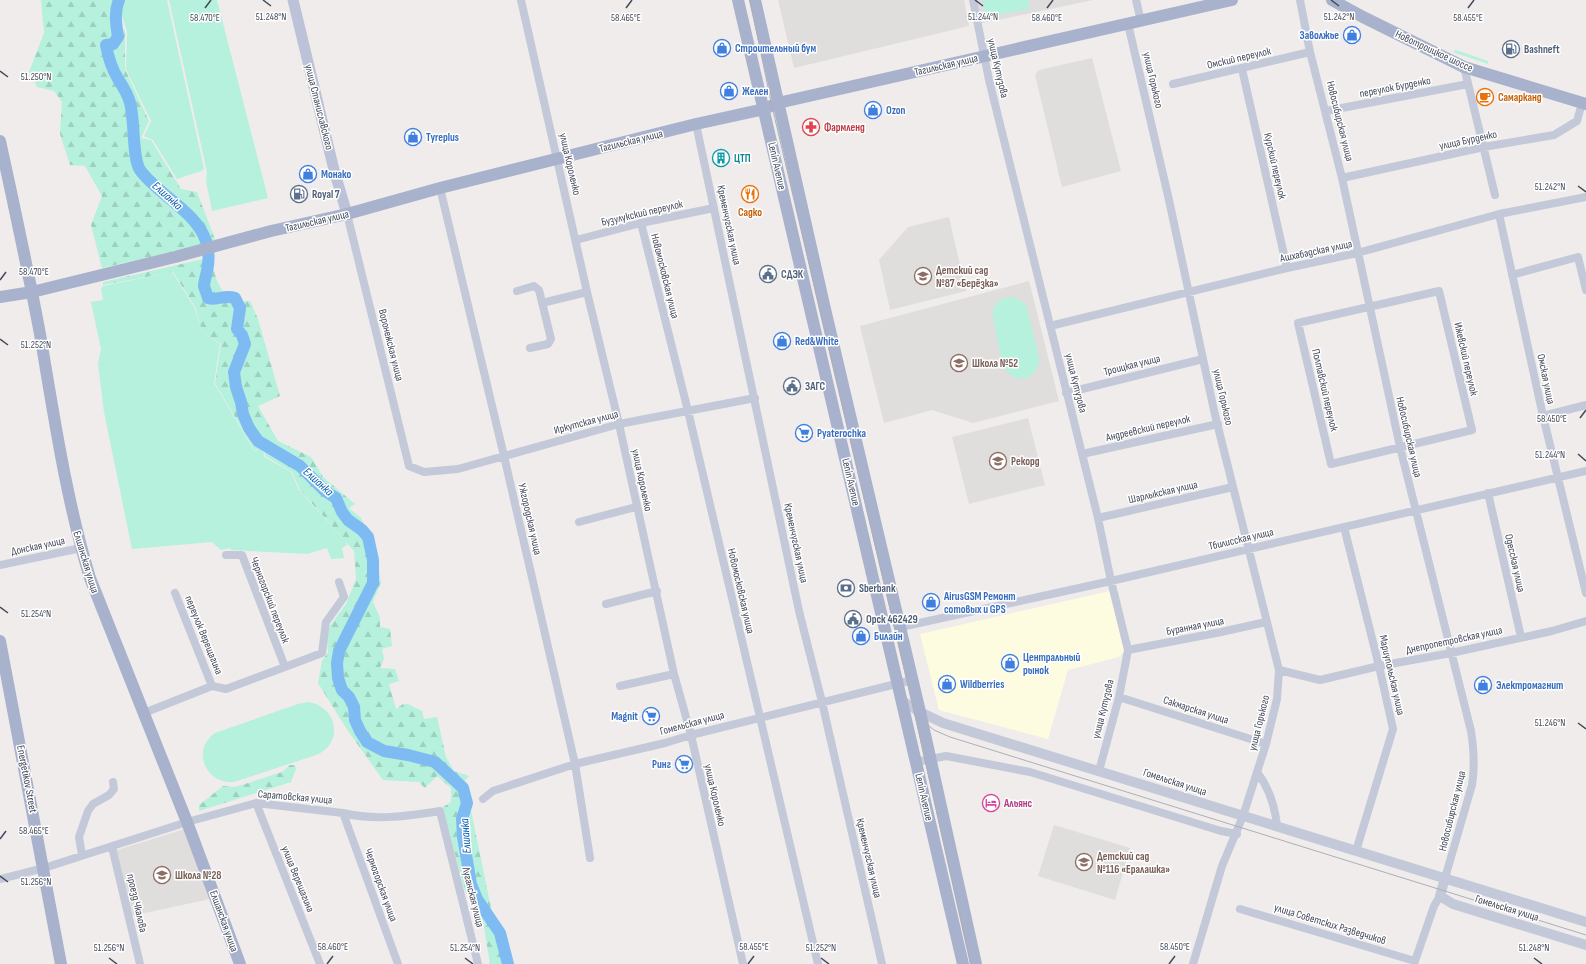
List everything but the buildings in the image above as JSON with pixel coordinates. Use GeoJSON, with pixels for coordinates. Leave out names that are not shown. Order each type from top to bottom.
{"type":"FeatureCollection","features":[{"type":"Feature","properties":{"kind":"main road","name":"улица Станиславского"},"geometry":{"type":"LineString","coordinates":[[293,0],[334,170],[347,214]]}},
{"type":"Feature","properties":{"kind":"main road","name":"Lenin Avenue"},"geometry":{"type":"LineString","coordinates":[[738,0],[963,964]]}},
{"type":"Feature","properties":{"kind":"main road","name":"Lenin Avenue"},"geometry":{"type":"LineString","coordinates":[[755,0],[833,344],[901,627],[976,964]]}},
{"type":"Feature","properties":{"kind":"main road","name":"Тагильская улица"},"geometry":{"type":"LineString","coordinates":[[0,297],[32,292],[175,257],[347,214],[440,188],[696,124],[764,109],[778,103],[1232,0]]}},
{"type":"Feature","properties":{"kind":"main road","name":"Новотроицкое шоссе"},"geometry":{"type":"LineString","coordinates":[[1332,0],[1464,67],[1584,104]]}},
{"type":"Feature","properties":{"kind":"main road","name":"Елшанская улица"},"geometry":{"type":"LineString","coordinates":[[0,141],[32,292],[69,500],[81,548],[92,585],[187,822],[240,964]]}},
{"type":"Feature","properties":{"kind":"main road","name":"Energetikov Street"},"geometry":{"type":"LineString","coordinates":[[0,641],[61,964]]}},
{"type":"Feature","properties":{"kind":"street","name":"улица Короленко"},"geometry":{"type":"LineString","coordinates":[[521,0],[587,292],[619,424],[636,507],[657,591],[674,674],[690,735],[743,964]]}},
{"type":"Feature","properties":{"kind":"street","name":"улица Кутузова"},"geometry":{"type":"LineString","coordinates":[[973,0],[983,57],[1098,518],[1111,581],[1128,650],[1119,697],[1099,771]]}},
{"type":"Feature","properties":{"kind":"street"},"geometry":{"type":"LineString","coordinates":[[1136,0],[1141,21]]}},
{"type":"Feature","properties":{"kind":"street","name":"Новосибирская улица"},"geometry":{"type":"LineString","coordinates":[[1300,0],[1310,52],[1342,178],[1400,447],[1473,747],[1474,770],[1472,785],[1445,878]]}},
{"type":"Feature","properties":{"kind":"street","name":"улица Горького"},"geometry":{"type":"LineString","coordinates":[[1128,24],[1190,292],[1218,424],[1279,670],[1277,700],[1266,744],[1237,834],[1222,866],[1193,964]]}},
{"type":"Feature","properties":{"kind":"street","name":"Омский переулок"},"geometry":{"type":"LineString","coordinates":[[1173,84],[1310,52]]}},
{"type":"Feature","properties":{"kind":"street"},"geometry":{"type":"LineString","coordinates":[[1464,67],[1495,195]]}},
{"type":"Feature","properties":{"kind":"street","name":"Курский переулок"},"geometry":{"type":"LineString","coordinates":[[1242,69],[1287,268]]}},
{"type":"Feature","properties":{"kind":"street","name":"переулок Бурденко"},"geometry":{"type":"LineString","coordinates":[[1326,111],[1468,84]]}},
{"type":"Feature","properties":{"kind":"street","name":"улица Бурденко"},"geometry":{"type":"LineString","coordinates":[[1342,178],[1554,134],[1577,121],[1584,104]]}},
{"type":"Feature","properties":{"kind":"street","name":"Кременчугская улица"},"geometry":{"type":"LineString","coordinates":[[696,124],[799,611],[822,702],[882,964]]}},
{"type":"Feature","properties":{"kind":"street","name":"Ужгородская улица"},"geometry":{"type":"LineString","coordinates":[[440,188],[575,764],[590,858]]}},
{"type":"Feature","properties":{"kind":"street","name":"Ашхабадская улица"},"geometry":{"type":"LineString","coordinates":[[1050,326],[1287,268],[1357,253],[1499,214],[1586,197]]}},
{"type":"Feature","properties":{"kind":"street"},"geometry":{"type":"LineString","coordinates":[[787,209],[802,206]]}},
{"type":"Feature","properties":{"kind":"street","name":"Бузулукский переулок"},"geometry":{"type":"LineString","coordinates":[[576,240],[641,223],[714,208]]}},
{"type":"Feature","properties":{"kind":"street","name":"Воронежская улица"},"geometry":{"type":"LineString","coordinates":[[347,214],[409,466],[424,472]]}},
{"type":"Feature","properties":{"kind":"street","name":"Омская улица"},"geometry":{"type":"LineString","coordinates":[[1499,214],[1543,416],[1586,594]]}},
{"type":"Feature","properties":{"kind":"street","name":"Новомосковская улица"},"geometry":{"type":"LineString","coordinates":[[641,223],[688,412],[818,964]]}},
{"type":"Feature","properties":{"kind":"street"},"geometry":{"type":"LineString","coordinates":[[1512,275],[1578,257],[1586,290]]}},
{"type":"Feature","properties":{"kind":"street"},"geometry":{"type":"LineString","coordinates":[[517,290],[534,286],[539,290],[551,339],[548,344],[530,348]]}},
{"type":"Feature","properties":{"kind":"street","name":"Ижевский переулок"},"geometry":{"type":"LineString","coordinates":[[1370,307],[1439,291],[1472,430],[1400,447]]}},
{"type":"Feature","properties":{"kind":"street"},"geometry":{"type":"LineString","coordinates":[[542,303],[587,292]]}},
{"type":"Feature","properties":{"kind":"street","name":"Полтавский переулок"},"geometry":{"type":"LineString","coordinates":[[1370,307],[1298,323],[1331,464],[1400,447]]}},
{"type":"Feature","properties":{"kind":"street"},"geometry":{"type":"LineString","coordinates":[[811,312],[825,309]]}},
{"type":"Feature","properties":{"kind":"street"},"geometry":{"type":"LineString","coordinates":[[819,347],[833,344]]}},
{"type":"Feature","properties":{"kind":"street","name":"Троицкая улица"},"geometry":{"type":"LineString","coordinates":[[1066,392],[1204,358]]}},
{"type":"Feature","properties":{"kind":"street","name":"Иркутская улица"},"geometry":{"type":"LineString","coordinates":[[424,472],[458,469],[619,424],[755,398]]}},
{"type":"Feature","properties":{"kind":"street"},"geometry":{"type":"LineString","coordinates":[[1543,416],[1586,405]]}},
{"type":"Feature","properties":{"kind":"street","name":"Андреевский переулок"},"geometry":{"type":"LineString","coordinates":[[1082,454],[1218,424]]}},
{"type":"Feature","properties":{"kind":"street"},"geometry":{"type":"LineString","coordinates":[[839,433],[854,430]]}},
{"type":"Feature","properties":{"kind":"street","name":"Тбилисская улица"},"geometry":{"type":"LineString","coordinates":[[901,627],[1111,581],[1248,548],[1586,471]]}},
{"type":"Feature","properties":{"kind":"street","name":"Шарлыкская улица"},"geometry":{"type":"LineString","coordinates":[[1098,518],[1233,487]]}},
{"type":"Feature","properties":{"kind":"street","name":"Одесская улица"},"geometry":{"type":"LineString","coordinates":[[1488,493],[1521,637]]}},
{"type":"Feature","properties":{"kind":"street"},"geometry":{"type":"LineString","coordinates":[[580,522],[636,507]]}},
{"type":"Feature","properties":{"kind":"street","name":"Мариупольская улица"},"geometry":{"type":"LineString","coordinates":[[1344,527],[1379,666],[1393,729],[1356,851]]}},
{"type":"Feature","properties":{"kind":"street","name":"Донская улица"},"geometry":{"type":"LineString","coordinates":[[0,565],[81,548]]}},
{"type":"Feature","properties":{"kind":"street","name":"Черногорский переулок"},"geometry":{"type":"LineString","coordinates":[[226,555],[242,555],[284,667]]}},
{"type":"Feature","properties":{"kind":"street"},"geometry":{"type":"LineString","coordinates":[[869,563],[885,560]]}},
{"type":"Feature","properties":{"kind":"street"},"geometry":{"type":"LineString","coordinates":[[144,713],[212,686],[226,689],[322,653],[326,622],[344,597],[339,582]]}},
{"type":"Feature","properties":{"kind":"street"},"geometry":{"type":"LineString","coordinates":[[606,604],[657,591]]}},
{"type":"Feature","properties":{"kind":"street","name":"переулок Верещагина"},"geometry":{"type":"LineString","coordinates":[[175,593],[212,686]]}},
{"type":"Feature","properties":{"kind":"street","name":"Днепропетровская улица"},"geometry":{"type":"LineString","coordinates":[[1279,670],[1320,680],[1379,666],[1451,653],[1586,621]]}},
{"type":"Feature","properties":{"kind":"street","name":"Буранная улица"},"geometry":{"type":"LineString","coordinates":[[1128,650],[1266,622]]}},
{"type":"Feature","properties":{"kind":"street"},"geometry":{"type":"LineString","coordinates":[[620,686],[674,674]]}},
{"type":"Feature","properties":{"kind":"street","name":"Гомельская улица"},"geometry":{"type":"LineString","coordinates":[[483,799],[493,791],[575,764],[665,743],[690,735],[912,680]]}},
{"type":"Feature","properties":{"kind":"street","name":"Сакмарская улица"},"geometry":{"type":"LineString","coordinates":[[1119,697],[1266,744]]}},
{"type":"Feature","properties":{"kind":"street","name":"Гомельская улица"},"geometry":{"type":"LineString","coordinates":[[901,700],[920,712],[943,722],[1586,922]]}},
{"type":"Feature","properties":{"kind":"street"},"geometry":{"type":"LineString","coordinates":[[916,762],[946,756],[1030,772],[1221,831],[1237,834]]}},
{"type":"Feature","properties":{"kind":"street"},"geometry":{"type":"LineString","coordinates":[[1257,772],[1263,780],[1272,799],[1277,826]]}},
{"type":"Feature","properties":{"kind":"street"},"geometry":{"type":"LineString","coordinates":[[82,855],[79,837],[88,811],[93,804],[110,795],[114,789],[113,782]]}},
{"type":"Feature","properties":{"kind":"street","name":"Саратовская улица"},"geometry":{"type":"LineString","coordinates":[[0,879],[44,868],[187,822],[256,803],[343,813],[356,816],[399,818],[440,811]]}},
{"type":"Feature","properties":{"kind":"street","name":"улица Верещагина"},"geometry":{"type":"LineString","coordinates":[[256,803],[320,964]]}},
{"type":"Feature","properties":{"kind":"street","name":"Луганская улица"},"geometry":{"type":"LineString","coordinates":[[440,811],[478,964]]}},
{"type":"Feature","properties":{"kind":"street","name":"Черногорская улица"},"geometry":{"type":"LineString","coordinates":[[343,813],[398,964]]}},
{"type":"Feature","properties":{"kind":"street","name":"проезд Чкалова"},"geometry":{"type":"LineString","coordinates":[[112,847],[140,964]]}},
{"type":"Feature","properties":{"kind":"street"},"geometry":{"type":"LineString","coordinates":[[1414,963],[1434,906],[1440,896],[1445,878]]}},
{"type":"Feature","properties":{"kind":"street","name":"Гомельская улица"},"geometry":{"type":"LineString","coordinates":[[1440,896],[1453,904],[1586,945]]}},
{"type":"Feature","properties":{"kind":"street","name":"улица Советских Разведчиков"},"geometry":{"type":"LineString","coordinates":[[1240,909],[1414,963]]}},
{"type":"Feature","properties":{"kind":"shaded area"},"geometry":{"type":"Polygon","coordinates":[[[778,0],[964,0],[969,26],[794,68],[778,0]]]}},
{"type":"Feature","properties":{"kind":"shaded area"},"geometry":{"type":"Polygon","coordinates":[[[974,0],[1093,0],[979,24],[974,0]]]}},
{"type":"Feature","properties":{"kind":"shaded area"},"geometry":{"type":"Polygon","coordinates":[[[1092,58],[1121,171],[1062,187],[1035,75],[1039,70],[1092,58]]]}},
{"type":"Feature","properties":{"kind":"shaded area","name":"Детский сад №87 «Берёзка»"},"geometry":{"type":"Polygon","coordinates":[[[949,217],[966,291],[890,310],[879,260],[908,227],[949,217]]]}},
{"type":"Feature","properties":{"kind":"shaded area","name":"Школа №52"},"geometry":{"type":"Polygon","coordinates":[[[1029,281],[1059,401],[973,423],[932,410],[884,423],[860,326],[1029,281]]]}},
{"type":"Feature","properties":{"kind":"shaded area","name":"Рекорд"},"geometry":{"type":"Polygon","coordinates":[[[1028,418],[1045,485],[969,504],[952,437],[1028,418]]]}},
{"type":"Feature","properties":{"kind":"shaded area","name":"Центральный рынок"},"geometry":{"type":"Polygon","coordinates":[[[1110,591],[1125,650],[1119,657],[1068,670],[1048,739],[939,710],[920,634],[1110,591]]]}},
{"type":"Feature","properties":{"kind":"shaded area","name":"Детский сад №116 «Ералашка»"},"geometry":{"type":"Polygon","coordinates":[[[1054,825],[1130,848],[1115,900],[1038,876],[1054,825]]]}},
{"type":"Feature","properties":{"kind":"shaded area","name":"Школа №28"},"geometry":{"type":"Polygon","coordinates":[[[185,829],[210,899],[131,916],[117,850],[185,829]]]}},
{"type":"Feature","properties":{"kind":"green space"},"geometry":{"type":"Polygon","coordinates":[[[41,0],[113,0],[112,17],[125,31],[125,69],[149,121],[141,138],[151,140],[181,189],[197,192],[216,242],[102,268],[91,225],[102,196],[85,166],[70,165],[60,134],[62,102],[54,91],[37,87],[29,72],[44,33],[41,0]]]}},
{"type":"Feature","properties":{"kind":"green space"},"geometry":{"type":"Polygon","coordinates":[[[121,0],[167,0],[204,169],[201,171],[177,179],[153,140],[144,136],[151,121],[126,69],[127,31],[120,11],[121,0]]]}},
{"type":"Feature","properties":{"kind":"green space"},"geometry":{"type":"Polygon","coordinates":[[[169,0],[217,0],[268,198],[212,211],[206,181],[207,172],[169,0]]]}},
{"type":"Feature","properties":{"kind":"green space"},"geometry":{"type":"Polygon","coordinates":[[[982,0],[1028,0],[1030,9],[986,17],[982,0]]]}},
{"type":"Feature","properties":{"kind":"green space"},"geometry":{"type":"Polygon","coordinates":[[[1456,50],[1488,61],[1488,64],[1453,52],[1456,50]]]}},
{"type":"Feature","properties":{"kind":"green space"},"geometry":{"type":"Polygon","coordinates":[[[212,257],[214,271],[223,291],[232,302],[250,301],[258,319],[280,396],[258,406],[278,441],[311,457],[323,477],[355,504],[349,508],[361,518],[373,540],[381,582],[373,602],[380,618],[380,627],[390,629],[392,646],[382,649],[384,659],[380,668],[395,669],[399,681],[389,684],[396,709],[403,704],[408,704],[422,711],[424,719],[437,717],[446,757],[454,771],[469,776],[460,786],[462,793],[468,796],[496,932],[508,964],[490,964],[483,921],[464,889],[443,807],[451,802],[451,788],[437,776],[425,788],[419,782],[383,780],[346,728],[318,683],[322,661],[328,652],[327,640],[330,626],[346,604],[356,579],[354,551],[300,490],[292,472],[265,456],[264,444],[255,451],[215,383],[221,344],[202,332],[195,307],[173,272],[103,285],[103,282],[212,257]]]}},
{"type":"Feature","properties":{"kind":"green space"},"geometry":{"type":"Polygon","coordinates":[[[172,272],[194,307],[202,332],[220,344],[214,383],[255,452],[263,445],[264,457],[291,472],[299,490],[345,541],[347,545],[342,548],[344,558],[331,559],[327,548],[307,554],[231,550],[230,548],[221,550],[212,542],[132,549],[104,412],[98,364],[101,349],[91,302],[103,300],[101,289],[103,286],[172,272]]]}},
{"type":"Feature","properties":{"kind":"green space"},"geometry":{"type":"Polygon","coordinates":[[[1009,297],[1019,299],[1026,305],[1039,357],[1039,364],[1036,370],[1032,374],[1022,379],[1011,375],[1004,366],[993,318],[993,310],[996,304],[1009,297]]]}},
{"type":"Feature","properties":{"kind":"green space"},"geometry":{"type":"Polygon","coordinates":[[[308,702],[318,705],[326,710],[334,726],[334,734],[331,743],[325,750],[316,755],[234,782],[215,778],[209,772],[203,757],[204,748],[208,740],[215,733],[298,704],[308,702]]]}},
{"type":"Feature","properties":{"kind":"green space"},"geometry":{"type":"Polygon","coordinates":[[[290,765],[295,765],[296,769],[291,782],[199,811],[199,805],[223,786],[234,787],[242,785],[282,772],[290,765]]]}},
{"type":"Feature","properties":{"kind":"waterway","name":"Елшанка"},"geometry":{"type":"LineString","coordinates":[[119,0],[116,14],[118,37],[113,44],[106,45],[112,67],[127,94],[132,110],[137,164],[148,179],[194,220],[201,230],[206,241],[208,252],[208,267],[204,286],[208,298],[235,298],[240,308],[237,329],[242,335],[245,344],[234,372],[243,414],[249,428],[258,441],[300,466],[325,491],[336,498],[342,512],[348,520],[362,530],[368,537],[373,560],[373,583],[339,651],[337,663],[338,678],[342,690],[349,697],[354,707],[355,720],[367,742],[384,751],[435,762],[463,788],[467,803],[462,819],[463,837],[471,884],[477,899],[500,933],[508,964]]}},
{"type":"Feature","properties":{"kind":"tram line"},"geometry":{"type":"LineString","coordinates":[[750,0],[771,102],[914,711],[971,964]]}},
{"type":"Feature","properties":{"kind":"tram line"},"geometry":{"type":"LineString","coordinates":[[914,714],[934,730],[950,737],[1586,935]]}},
{"type":"Feature","properties":{"kind":"place","name":"Заволжье"},"geometry":{"type":"Point","coordinates":[1352,35]}},
{"type":"Feature","properties":{"kind":"place","name":"Строительный бум"},"geometry":{"type":"Point","coordinates":[722,48]}},
{"type":"Feature","properties":{"kind":"place","name":"Bashneft"},"geometry":{"type":"Point","coordinates":[1511,49]}},
{"type":"Feature","properties":{"kind":"place","name":"Желен"},"geometry":{"type":"Point","coordinates":[729,91]}},
{"type":"Feature","properties":{"kind":"place","name":"Самарканд"},"geometry":{"type":"Point","coordinates":[1485,97]}},
{"type":"Feature","properties":{"kind":"place","name":"Ozon"},"geometry":{"type":"Point","coordinates":[873,110]}},
{"type":"Feature","properties":{"kind":"place","name":"Фармленд"},"geometry":{"type":"Point","coordinates":[811,127]}},
{"type":"Feature","properties":{"kind":"place","name":"Tyreplus"},"geometry":{"type":"Point","coordinates":[413,137]}},
{"type":"Feature","properties":{"kind":"place","name":"ЦТП"},"geometry":{"type":"Point","coordinates":[721,158]}},
{"type":"Feature","properties":{"kind":"place","name":"Монако"},"geometry":{"type":"Point","coordinates":[308,174]}},
{"type":"Feature","properties":{"kind":"place","name":"Royal 7"},"geometry":{"type":"Point","coordinates":[299,194]}},
{"type":"Feature","properties":{"kind":"place","name":"Садко"},"geometry":{"type":"Point","coordinates":[750,194]}},
{"type":"Feature","properties":{"kind":"place","name":"СДЭК"},"geometry":{"type":"Point","coordinates":[768,274]}},
{"type":"Feature","properties":{"kind":"place","name":"Детский сад №87 «Берёзка»"},"geometry":{"type":"Point","coordinates":[923,276]}},
{"type":"Feature","properties":{"kind":"place","name":"Red&White"},"geometry":{"type":"Point","coordinates":[782,341]}},
{"type":"Feature","properties":{"kind":"place","name":"Школа №52"},"geometry":{"type":"Point","coordinates":[959,363]}},
{"type":"Feature","properties":{"kind":"place","name":"ЗАГС"},"geometry":{"type":"Point","coordinates":[792,386]}},
{"type":"Feature","properties":{"kind":"place","name":"Pyaterochka"},"geometry":{"type":"Point","coordinates":[804,433]}},
{"type":"Feature","properties":{"kind":"place","name":"Рекорд"},"geometry":{"type":"Point","coordinates":[998,461]}},
{"type":"Feature","properties":{"kind":"place","name":"Sberbank"},"geometry":{"type":"Point","coordinates":[846,588]}},
{"type":"Feature","properties":{"kind":"place","name":"AirusGSM Ремонт сотовых и GPS"},"geometry":{"type":"Point","coordinates":[931,602]}},
{"type":"Feature","properties":{"kind":"place","name":"Орск 462429"},"geometry":{"type":"Point","coordinates":[853,619]}},
{"type":"Feature","properties":{"kind":"place","name":"Билайн"},"geometry":{"type":"Point","coordinates":[861,636]}},
{"type":"Feature","properties":{"kind":"place","name":"Центральный рынок"},"geometry":{"type":"Point","coordinates":[1010,663]}},
{"type":"Feature","properties":{"kind":"place","name":"Wildberries"},"geometry":{"type":"Point","coordinates":[947,684]}},
{"type":"Feature","properties":{"kind":"place","name":"Электромагнит"},"geometry":{"type":"Point","coordinates":[1483,685]}},
{"type":"Feature","properties":{"kind":"place","name":"Magnit"},"geometry":{"type":"Point","coordinates":[651,716]}},
{"type":"Feature","properties":{"kind":"place","name":"Ринг"},"geometry":{"type":"Point","coordinates":[684,764]}},
{"type":"Feature","properties":{"kind":"place","name":"Альянс"},"geometry":{"type":"Point","coordinates":[991,803]}},
{"type":"Feature","properties":{"kind":"place","name":"Детский сад №116 «Ералашка»"},"geometry":{"type":"Point","coordinates":[1084,862]}},
{"type":"Feature","properties":{"kind":"place","name":"Школа №28"},"geometry":{"type":"Point","coordinates":[162,875]}}]}
